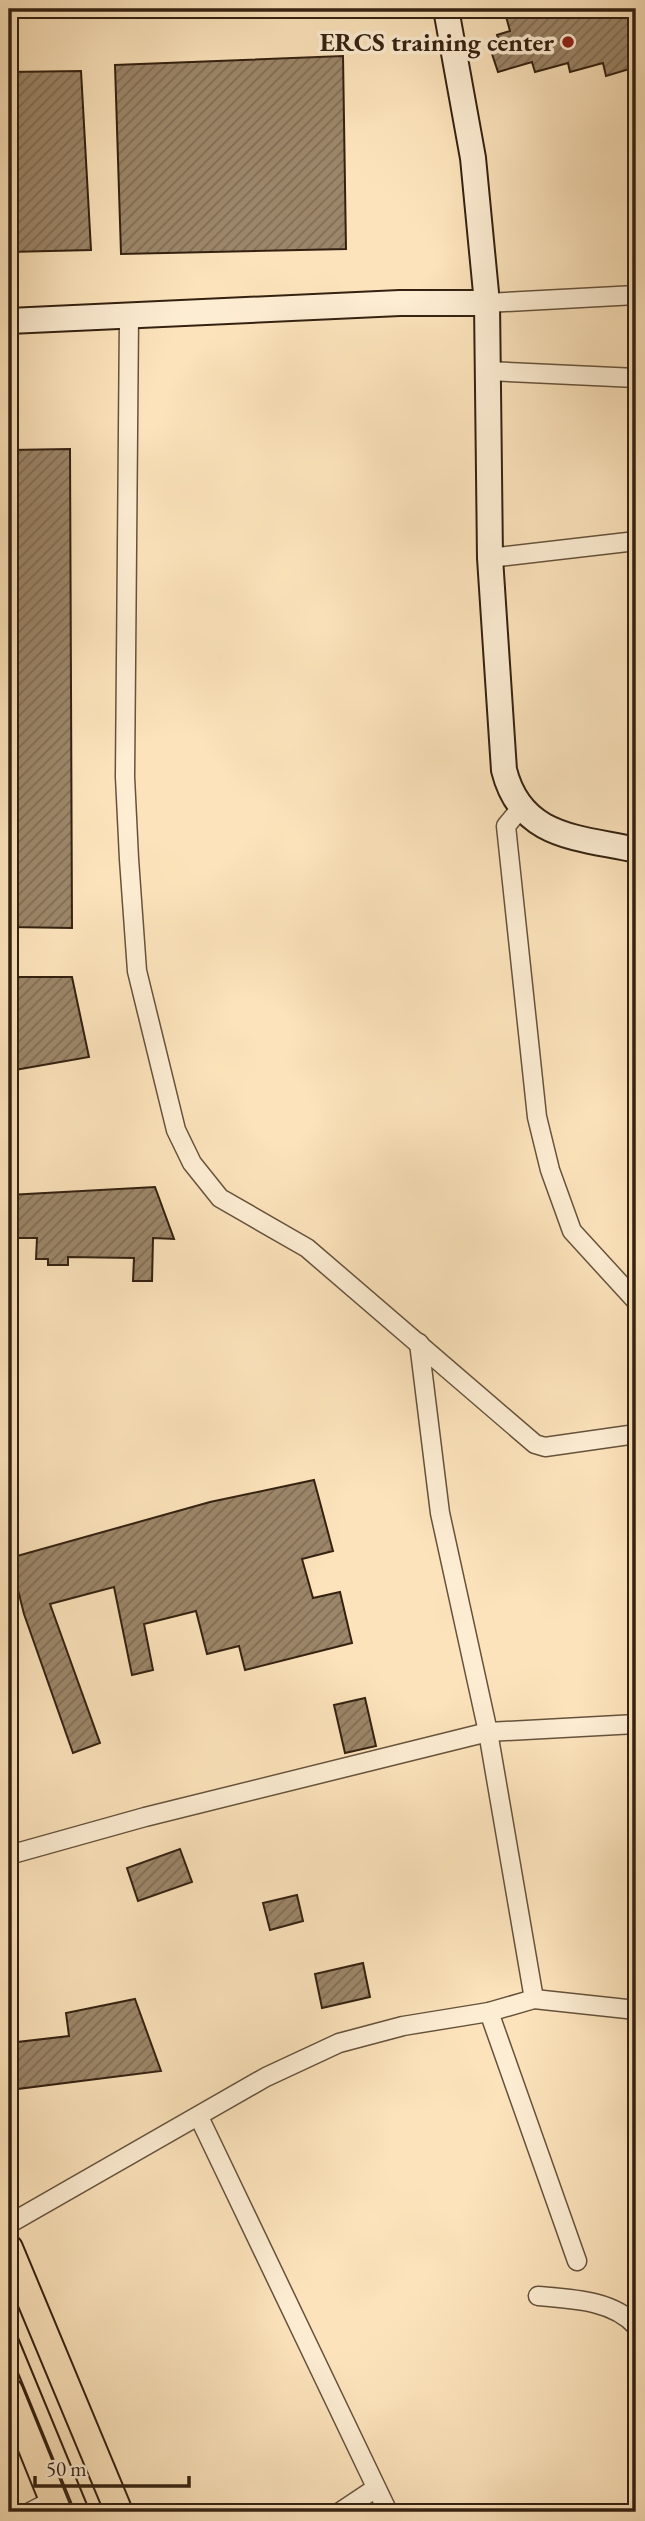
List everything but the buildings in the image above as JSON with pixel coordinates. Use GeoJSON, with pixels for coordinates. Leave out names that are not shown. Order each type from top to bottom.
{"type":"FeatureCollection","features":[{"type":"Feature","properties":{"kind":"main road"},"geometry":{"type":"LineString","coordinates":[[9,2248],[119,2512]]}},
{"type":"Feature","properties":{"kind":"main road"},"geometry":{"type":"LineString","coordinates":[[9,2391],[56,2506]]}},
{"type":"Feature","properties":{"kind":"street"},"geometry":{"type":"LineString","coordinates":[[446,9],[473,158],[487,303],[490,558],[503,760],[510,791],[520,809],[557,832],[636,850]]}},
{"type":"Feature","properties":{"kind":"street"},"geometry":{"type":"LineString","coordinates":[[9,321],[636,295]]}},
{"type":"Feature","properties":{"kind":"street"},"geometry":{"type":"LineString","coordinates":[[128,316],[125,777],[129,859],[137,971],[176,1130],[192,1163],[220,1198],[307,1248],[535,1444],[545,1447],[636,1434]]}},
{"type":"Feature","properties":{"kind":"street"},"geometry":{"type":"LineString","coordinates":[[487,371],[636,378]]}},
{"type":"Feature","properties":{"kind":"street"},"geometry":{"type":"LineString","coordinates":[[490,558],[636,541]]}},
{"type":"Feature","properties":{"kind":"street"},"geometry":{"type":"LineString","coordinates":[[520,809],[506,826],[537,1117],[550,1170],[572,1231],[636,1301]]}},
{"type":"Feature","properties":{"kind":"street"},"geometry":{"type":"LineString","coordinates":[[419,1343],[440,1513],[488,1732],[534,1999]]}},
{"type":"Feature","properties":{"kind":"street"},"geometry":{"type":"LineString","coordinates":[[9,1856],[145,1816],[488,1732],[636,1724]]}},
{"type":"Feature","properties":{"kind":"street"},"geometry":{"type":"LineString","coordinates":[[9,2224],[266,2077],[339,2043],[403,2026],[489,2012],[534,1999],[636,2011]]}},
{"type":"Feature","properties":{"kind":"street"},"geometry":{"type":"LineString","coordinates":[[489,2012],[577,2262]]}},
{"type":"Feature","properties":{"kind":"street"},"geometry":{"type":"LineString","coordinates":[[199,2117],[388,2512]]}},
{"type":"Feature","properties":{"kind":"street"},"geometry":{"type":"LineString","coordinates":[[538,2296],[599,2304],[625,2313],[636,2326]]}},
{"type":"Feature","properties":{"kind":"street"},"geometry":{"type":"LineString","coordinates":[[340,2512],[376,2488]]}},
{"type":"Feature","properties":{"kind":"street"},"geometry":{"type":"LineString","coordinates":[[30,2512],[56,2506]]}},
{"type":"Feature","properties":{"kind":"tram line"},"geometry":{"type":"LineString","coordinates":[[9,2316],[90,2512]]}},
{"type":"Feature","properties":{"kind":"tram line"},"geometry":{"type":"LineString","coordinates":[[9,2351],[75,2512]]}},
{"type":"Feature","properties":{"kind":"place","name":"ERCS training center"},"geometry":{"type":"Point","coordinates":[568,42]}}]}
